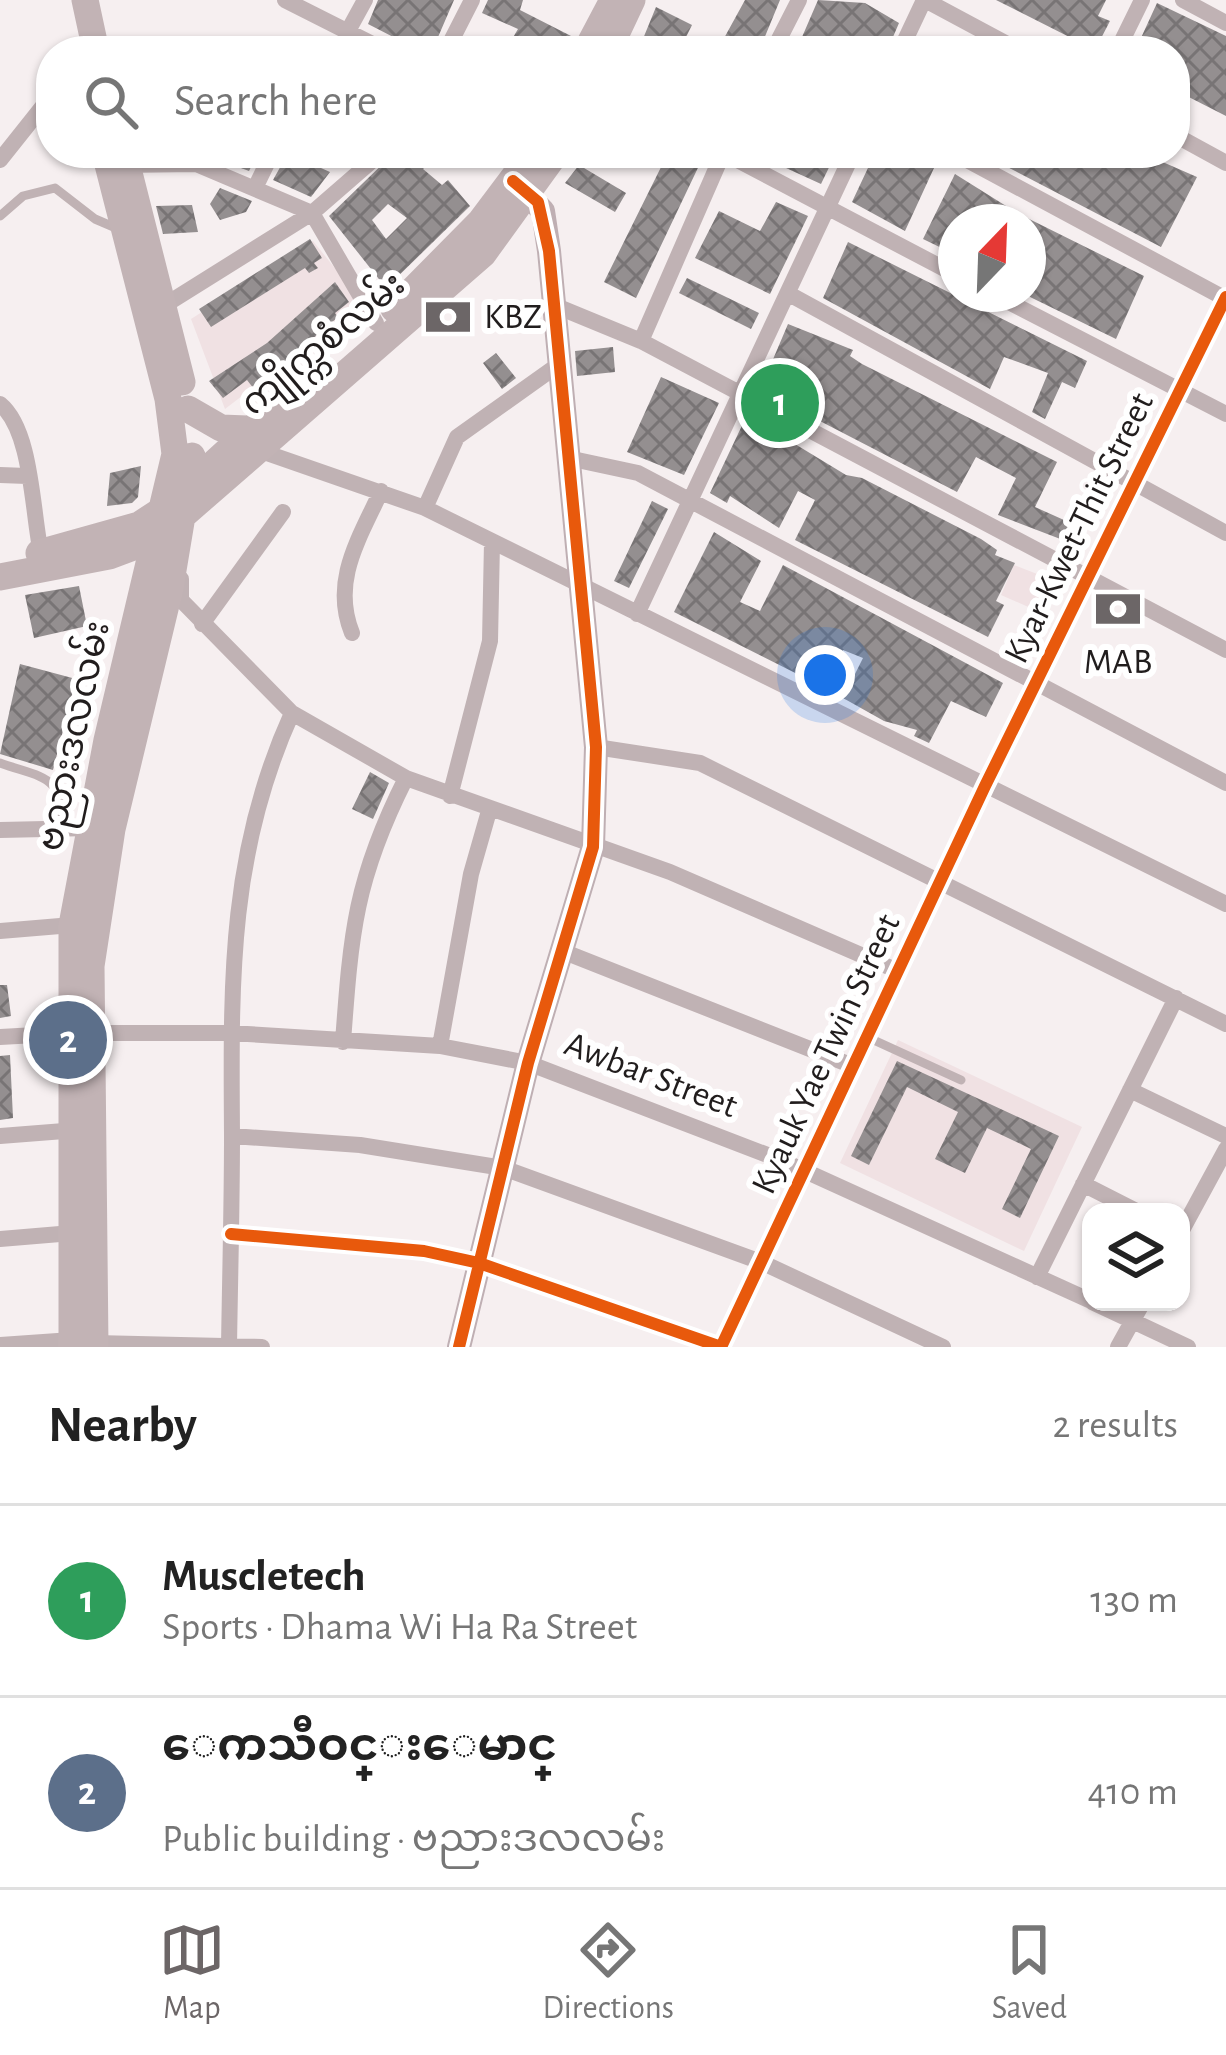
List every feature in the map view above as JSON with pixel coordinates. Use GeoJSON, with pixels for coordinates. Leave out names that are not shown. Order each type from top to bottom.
{"type":"FeatureCollection","features":[{"type":"Feature","properties":{"kind":"main road"},"geometry":{"type":"LineString","coordinates":[[67,0],[83,36]]}},
{"type":"Feature","properties":{"kind":"main road"},"geometry":{"type":"LineString","coordinates":[[85,0],[88,36]]}},
{"type":"Feature","properties":{"kind":"main road"},"geometry":{"type":"LineString","coordinates":[[594,36],[613,0]]}},
{"type":"Feature","properties":{"kind":"main road"},"geometry":{"type":"LineString","coordinates":[[615,36],[632,0]]}},
{"type":"Feature","properties":{"kind":"main road","name":"ဗညားဒလလမ်း"},"geometry":{"type":"LineString","coordinates":[[118,168],[188,409],[192,460],[187,488],[174,512]]}},
{"type":"Feature","properties":{"kind":"main road","name":"ကျိုက္ကစံလမ်း"},"geometry":{"type":"LineString","coordinates":[[187,488],[469,267],[521,187],[527,168]]}},
{"type":"Feature","properties":{"kind":"main road","name":"ကျိုက္ကစံလမ်း"},"geometry":{"type":"LineString","coordinates":[[114,544],[157,538],[174,512],[541,168]]}},
{"type":"Feature","properties":{"kind":"main road","name":"ဗညားဒလလမ်း"},"geometry":{"type":"LineString","coordinates":[[81,1033],[99,897],[174,512],[174,430],[155,294]]}},
{"type":"Feature","properties":{"kind":"main road"},"geometry":{"type":"LineString","coordinates":[[188,409],[250,439]]}},
{"type":"Feature","properties":{"kind":"main road","name":"ကျိုက္ကစံလမ်း"},"geometry":{"type":"LineString","coordinates":[[114,544],[174,512]]}},
{"type":"Feature","properties":{"kind":"main road","name":"ဗညားဒလလမ်း"},"geometry":{"type":"LineString","coordinates":[[83,1344],[81,1033],[72,925],[77,827],[157,538]]}},
{"type":"Feature","properties":{"kind":"main road"},"geometry":{"type":"LineString","coordinates":[[0,561],[114,544]]}},
{"type":"Feature","properties":{"kind":"main road"},"geometry":{"type":"LineString","coordinates":[[0,577],[114,544]]}},
{"type":"Feature","properties":{"kind":"main road"},"geometry":{"type":"LineString","coordinates":[[114,544],[144,588]]}},
{"type":"Feature","properties":{"kind":"main road","name":"ဗညားဒလလမ်း"},"geometry":{"type":"LineString","coordinates":[[83,1130],[72,1233],[83,1344]]}},
{"type":"Feature","properties":{"kind":"street"},"geometry":{"type":"LineString","coordinates":[[285,0],[359,36]]}},
{"type":"Feature","properties":{"kind":"street"},"geometry":{"type":"LineString","coordinates":[[347,36],[365,0]]}},
{"type":"Feature","properties":{"kind":"street"},"geometry":{"type":"LineString","coordinates":[[454,36],[472,0]]}},
{"type":"Feature","properties":{"kind":"street"},"geometry":{"type":"LineString","coordinates":[[781,36],[799,0]]}},
{"type":"Feature","properties":{"kind":"street"},"geometry":{"type":"LineString","coordinates":[[907,36],[924,0],[992,36]]}},
{"type":"Feature","properties":{"kind":"street"},"geometry":{"type":"LineString","coordinates":[[1124,36],[1142,0]]}},
{"type":"Feature","properties":{"kind":"street"},"geometry":{"type":"LineString","coordinates":[[1183,0],[1226,23]]}},
{"type":"Feature","properties":{"kind":"street"},"geometry":{"type":"LineString","coordinates":[[0,160],[36,115]]}},
{"type":"Feature","properties":{"kind":"street"},"geometry":{"type":"LineString","coordinates":[[1190,143],[1226,163]]}},
{"type":"Feature","properties":{"kind":"street"},"geometry":{"type":"LineString","coordinates":[[206,168],[312,213],[376,323]]}},
{"type":"Feature","properties":{"kind":"street"},"geometry":{"type":"LineString","coordinates":[[255,188],[265,168]]}},
{"type":"Feature","properties":{"kind":"street"},"geometry":{"type":"LineString","coordinates":[[155,294],[312,213],[364,168]]}},
{"type":"Feature","properties":{"kind":"street"},"geometry":{"type":"LineString","coordinates":[[641,341],[717,168]]}},
{"type":"Feature","properties":{"kind":"street"},"geometry":{"type":"LineString","coordinates":[[752,168],[938,266]]}},
{"type":"Feature","properties":{"kind":"street"},"geometry":{"type":"LineString","coordinates":[[637,614],[846,168]]}},
{"type":"Feature","properties":{"kind":"street"},"geometry":{"type":"LineString","coordinates":[[983,168],[1226,298]]}},
{"type":"Feature","properties":{"kind":"street"},"geometry":{"type":"LineString","coordinates":[[459,1347],[528,1063],[592,847],[596,747],[556,306],[543,211],[521,187]]}},
{"type":"Feature","properties":{"kind":"street"},"geometry":{"type":"LineString","coordinates":[[789,294],[1226,533]]}},
{"type":"Feature","properties":{"kind":"street","name":"Kyar-Kwet-Thit Street"},"geometry":{"type":"LineString","coordinates":[[985,786],[1226,298]]}},
{"type":"Feature","properties":{"kind":"street"},"geometry":{"type":"LineString","coordinates":[[556,306],[641,341],[1226,650]]}},
{"type":"Feature","properties":{"kind":"street"},"geometry":{"type":"LineString","coordinates":[[1028,312],[1226,414]]}},
{"type":"Feature","properties":{"kind":"street"},"geometry":{"type":"LineString","coordinates":[[425,508],[458,437],[559,365]]}},
{"type":"Feature","properties":{"kind":"street"},"geometry":{"type":"LineString","coordinates":[[0,404],[13,415],[24,443],[41,553]]}},
{"type":"Feature","properties":{"kind":"street"},"geometry":{"type":"LineString","coordinates":[[250,439],[425,508],[1226,904]]}},
{"type":"Feature","properties":{"kind":"street"},"geometry":{"type":"LineString","coordinates":[[568,458],[638,473],[1226,783]]}},
{"type":"Feature","properties":{"kind":"street"},"geometry":{"type":"LineString","coordinates":[[0,475],[27,476]]}},
{"type":"Feature","properties":{"kind":"street"},"geometry":{"type":"LineString","coordinates":[[352,633],[342,608],[341,586],[381,491]]}},
{"type":"Feature","properties":{"kind":"street"},"geometry":{"type":"LineString","coordinates":[[174,512],[181,600],[292,712],[406,778],[670,872],[898,971]]}},
{"type":"Feature","properties":{"kind":"street"},"geometry":{"type":"LineString","coordinates":[[202,625],[283,512]]}},
{"type":"Feature","properties":{"kind":"street"},"geometry":{"type":"LineString","coordinates":[[450,796],[490,640],[492,542]]}},
{"type":"Feature","properties":{"kind":"street"},"geometry":{"type":"LineString","coordinates":[[230,1346],[230,1033],[236,896],[266,770],[292,712]]}},
{"type":"Feature","properties":{"kind":"street"},"geometry":{"type":"LineString","coordinates":[[596,747],[700,763],[1226,1024]]}},
{"type":"Feature","properties":{"kind":"street"},"geometry":{"type":"LineString","coordinates":[[344,1042],[352,918],[378,833],[406,778]]}},
{"type":"Feature","properties":{"kind":"street","name":"Kyauk Yae Twin Street"},"geometry":{"type":"LineString","coordinates":[[721,1347],[985,786]]}},
{"type":"Feature","properties":{"kind":"street"},"geometry":{"type":"LineString","coordinates":[[440,1046],[471,874],[489,811]]}},
{"type":"Feature","properties":{"kind":"street"},"geometry":{"type":"LineString","coordinates":[[0,830],[77,827]]}},
{"type":"Feature","properties":{"kind":"street"},"geometry":{"type":"LineString","coordinates":[[0,931],[72,925]]}},
{"type":"Feature","properties":{"kind":"street"},"geometry":{"type":"LineString","coordinates":[[562,950],[854,1066]]}},
{"type":"Feature","properties":{"kind":"street"},"geometry":{"type":"LineString","coordinates":[[1036,1277],[1176,998]]}},
{"type":"Feature","properties":{"kind":"street","name":"Awbar Street"},"geometry":{"type":"LineString","coordinates":[[0,1036],[230,1033],[440,1046],[528,1063],[804,1171],[1082,1298]]}},
{"type":"Feature","properties":{"kind":"street"},"geometry":{"type":"LineString","coordinates":[[1130,1090],[1226,1136]]}},
{"type":"Feature","properties":{"kind":"street"},"geometry":{"type":"LineString","coordinates":[[0,1136],[83,1130]]}},
{"type":"Feature","properties":{"kind":"street"},"geometry":{"type":"LineString","coordinates":[[232,1136],[360,1145],[503,1168],[761,1262],[943,1347]]}},
{"type":"Feature","properties":{"kind":"street"},"geometry":{"type":"LineString","coordinates":[[1190,1215],[1226,1148]]}},
{"type":"Feature","properties":{"kind":"street"},"geometry":{"type":"LineString","coordinates":[[1083,1184],[1120,1203]]}},
{"type":"Feature","properties":{"kind":"street"},"geometry":{"type":"LineString","coordinates":[[0,1238],[72,1233]]}},
{"type":"Feature","properties":{"kind":"street"},"geometry":{"type":"LineString","coordinates":[[231,1234],[424,1251],[479,1263],[721,1347]]}},
{"type":"Feature","properties":{"kind":"street","name":"Awbar Street"},"geometry":{"type":"LineString","coordinates":[[1112,1311],[1188,1347]]}},
{"type":"Feature","properties":{"kind":"street"},"geometry":{"type":"LineString","coordinates":[[1118,1347],[1138,1311]]}},
{"type":"Feature","properties":{"kind":"street"},"geometry":{"type":"LineString","coordinates":[[0,1345],[262,1347]]}},
{"type":"Feature","properties":{"kind":"lane"},"geometry":{"type":"LineString","coordinates":[[0,216],[23,196],[56,188],[95,219],[135,229]]}},
{"type":"Feature","properties":{"kind":"lane"},"geometry":{"type":"LineString","coordinates":[[0,763],[51,781],[62,792],[77,827]]}},
{"type":"Feature","properties":{"kind":"lane"},"geometry":{"type":"LineString","coordinates":[[867,1037],[961,1079]]}},
{"type":"Feature","properties":{"kind":"shaded area"},"geometry":{"type":"Polygon","coordinates":[[[313,241],[363,303],[225,409],[191,319],[313,241]]]}},
{"type":"Feature","properties":{"kind":"shaded area"},"geometry":{"type":"Polygon","coordinates":[[[1014,565],[1055,581],[1042,613],[1001,595],[1014,565]]]}},
{"type":"Feature","properties":{"kind":"shaded area"},"geometry":{"type":"Polygon","coordinates":[[[898,1040],[1082,1127],[1024,1251],[840,1163],[898,1040]]]}},
{"type":"Feature","properties":{"kind":"building"},"geometry":{"type":"Polygon","coordinates":[[[378,0],[454,0],[438,36],[391,36],[368,24],[378,0]]]}},
{"type":"Feature","properties":{"kind":"building"},"geometry":{"type":"Polygon","coordinates":[[[488,0],[523,0],[520,10],[571,36],[514,36],[518,29],[482,13],[488,0]]]}},
{"type":"Feature","properties":{"kind":"building"},"geometry":{"type":"Polygon","coordinates":[[[745,0],[780,0],[765,36],[725,36],[745,0]]]}},
{"type":"Feature","properties":{"kind":"building"},"geometry":{"type":"Polygon","coordinates":[[[818,0],[865,3],[899,23],[893,36],[802,36],[818,0]]]}},
{"type":"Feature","properties":{"kind":"building"},"geometry":{"type":"Polygon","coordinates":[[[996,0],[1106,0],[1098,16],[1110,21],[1102,36],[1067,36],[996,0]]]}},
{"type":"Feature","properties":{"kind":"building"},"geometry":{"type":"Polygon","coordinates":[[[1157,3],[1226,36],[1226,116],[1190,98],[1190,36],[1142,36],[1157,3]]]}},
{"type":"Feature","properties":{"kind":"building"},"geometry":{"type":"Polygon","coordinates":[[[656,7],[692,25],[686,36],[644,36],[656,7]]]}},
{"type":"Feature","properties":{"kind":"building"},"geometry":{"type":"Polygon","coordinates":[[[280,168],[330,172],[311,197],[273,180],[280,168]]]}},
{"type":"Feature","properties":{"kind":"building"},"geometry":{"type":"Polygon","coordinates":[[[379,168],[424,168],[442,185],[448,180],[470,206],[386,288],[329,216],[379,168]],[[388,204],[372,220],[386,239],[407,218],[388,204]]]}},
{"type":"Feature","properties":{"kind":"building"},"geometry":{"type":"Polygon","coordinates":[[[577,168],[584,168],[626,193],[615,212],[565,183],[577,168]]]}},
{"type":"Feature","properties":{"kind":"building"},"geometry":{"type":"Polygon","coordinates":[[[661,168],[698,168],[636,298],[604,282],[661,168]]]}},
{"type":"Feature","properties":{"kind":"building"},"geometry":{"type":"Polygon","coordinates":[[[786,168],[829,168],[821,184],[786,168]]]}},
{"type":"Feature","properties":{"kind":"building"},"geometry":{"type":"Polygon","coordinates":[[[868,168],[934,168],[905,231],[852,202],[868,168]]]}},
{"type":"Feature","properties":{"kind":"building"},"geometry":{"type":"Polygon","coordinates":[[[1009,168],[1176,168],[1197,177],[1161,247],[1009,168]]]}},
{"type":"Feature","properties":{"kind":"building"},"geometry":{"type":"Polygon","coordinates":[[[955,174],[1003,204],[940,204],[955,174]]]}},
{"type":"Feature","properties":{"kind":"building"},"geometry":{"type":"Polygon","coordinates":[[[220,188],[252,201],[246,212],[220,220],[210,204],[220,188]]]}},
{"type":"Feature","properties":{"kind":"building"},"geometry":{"type":"Polygon","coordinates":[[[776,202],[808,216],[770,294],[695,258],[719,211],[760,231],[776,202]]]}},
{"type":"Feature","properties":{"kind":"building"},"geometry":{"type":"Polygon","coordinates":[[[192,205],[198,232],[163,234],[156,206],[192,205]]]}},
{"type":"Feature","properties":{"kind":"building"},"geometry":{"type":"Polygon","coordinates":[[[938,209],[938,246],[923,239],[938,209]]]}},
{"type":"Feature","properties":{"kind":"building"},"geometry":{"type":"Polygon","coordinates":[[[1046,227],[1144,276],[1116,339],[1046,305],[1046,227]]]}},
{"type":"Feature","properties":{"kind":"building"},"geometry":{"type":"Polygon","coordinates":[[[310,239],[322,258],[314,263],[318,268],[309,273],[305,268],[211,327],[199,309],[310,239]]]}},
{"type":"Feature","properties":{"kind":"building"},"geometry":{"type":"Polygon","coordinates":[[[848,242],[938,287],[938,312],[989,312],[1087,361],[1075,388],[1062,382],[1045,419],[1032,412],[1048,373],[1004,357],[990,389],[823,298],[848,242]]]}},
{"type":"Feature","properties":{"kind":"building"},"geometry":{"type":"Polygon","coordinates":[[[687,278],[759,313],[751,329],[679,293],[687,278]]]}},
{"type":"Feature","properties":{"kind":"building"},"geometry":{"type":"Polygon","coordinates":[[[335,282],[349,302],[335,313],[338,317],[254,389],[247,380],[223,398],[209,381],[267,343],[335,282]]]}},
{"type":"Feature","properties":{"kind":"building"},"geometry":{"type":"Polygon","coordinates":[[[788,324],[853,350],[850,356],[862,364],[1057,462],[1035,507],[1084,529],[1076,545],[998,515],[1016,478],[976,457],[957,492],[760,390],[788,324]]]}},
{"type":"Feature","properties":{"kind":"building"},"geometry":{"type":"Polygon","coordinates":[[[613,347],[615,372],[577,376],[575,351],[613,347]]]}},
{"type":"Feature","properties":{"kind":"building"},"geometry":{"type":"Polygon","coordinates":[[[496,353],[516,378],[502,389],[483,363],[496,353]]]}},
{"type":"Feature","properties":{"kind":"building"},"geometry":{"type":"Polygon","coordinates":[[[661,377],[719,403],[684,475],[627,452],[661,377]]]}},
{"type":"Feature","properties":{"kind":"building"},"geometry":{"type":"Polygon","coordinates":[[[747,415],[846,475],[862,478],[981,539],[997,550],[995,555],[1015,563],[996,601],[1004,605],[988,637],[795,540],[815,500],[798,491],[779,528],[730,496],[727,503],[710,493],[747,415]]]}},
{"type":"Feature","properties":{"kind":"building"},"geometry":{"type":"Polygon","coordinates":[[[141,466],[138,497],[132,503],[107,506],[110,473],[141,466]]]}},
{"type":"Feature","properties":{"kind":"building"},"geometry":{"type":"Polygon","coordinates":[[[652,501],[668,509],[629,588],[614,581],[652,501]]]}},
{"type":"Feature","properties":{"kind":"building"},"geometry":{"type":"Polygon","coordinates":[[[714,532],[761,561],[740,602],[760,611],[783,565],[1003,683],[986,717],[951,701],[929,743],[914,736],[917,730],[884,721],[843,698],[863,658],[843,650],[823,687],[674,612],[714,532]]]}},
{"type":"Feature","properties":{"kind":"building"},"geometry":{"type":"Polygon","coordinates":[[[79,586],[87,626],[34,638],[25,595],[79,586]]]}},
{"type":"Feature","properties":{"kind":"building"},"geometry":{"type":"Polygon","coordinates":[[[20,664],[76,679],[53,770],[0,754],[20,664]]]}},
{"type":"Feature","properties":{"kind":"building"},"geometry":{"type":"Polygon","coordinates":[[[370,772],[389,783],[373,819],[352,809],[370,772]]]}},
{"type":"Feature","properties":{"kind":"building"},"geometry":{"type":"Polygon","coordinates":[[[0,985],[7,985],[11,1016],[0,1018],[0,985]]]}},
{"type":"Feature","properties":{"kind":"building"},"geometry":{"type":"Polygon","coordinates":[[[10,1055],[13,1118],[0,1120],[0,1056],[10,1055]]]}},
{"type":"Feature","properties":{"kind":"building"},"geometry":{"type":"Polygon","coordinates":[[[897,1061],[1059,1136],[1020,1218],[1002,1209],[1031,1149],[987,1128],[965,1173],[935,1159],[958,1112],[907,1087],[869,1165],[851,1156],[897,1061]]]}},
{"type":"Feature","properties":{"kind":"cycle path"},"geometry":{"type":"LineString","coordinates":[[459,1347],[528,1063],[593,847],[596,747],[549,251],[538,202],[513,181]]}},
{"type":"Feature","properties":{"kind":"cycle path"},"geometry":{"type":"LineString","coordinates":[[231,1234],[424,1251],[479,1263],[721,1347],[985,786],[1226,297]]}},
{"type":"Feature","properties":{"kind":"place","name":"KBZ"},"geometry":{"type":"Point","coordinates":[448,317]}},
{"type":"Feature","properties":{"kind":"place","name":"Muscletech"},"geometry":{"type":"Point","coordinates":[780,403]}},
{"type":"Feature","properties":{"kind":"place","name":"MAB"},"geometry":{"type":"Point","coordinates":[1118,609]}},
{"type":"Feature","properties":{"kind":"place","name":"ေကသီဝင္းေမာင္"},"geometry":{"type":"Point","coordinates":[68,1040]}}]}
